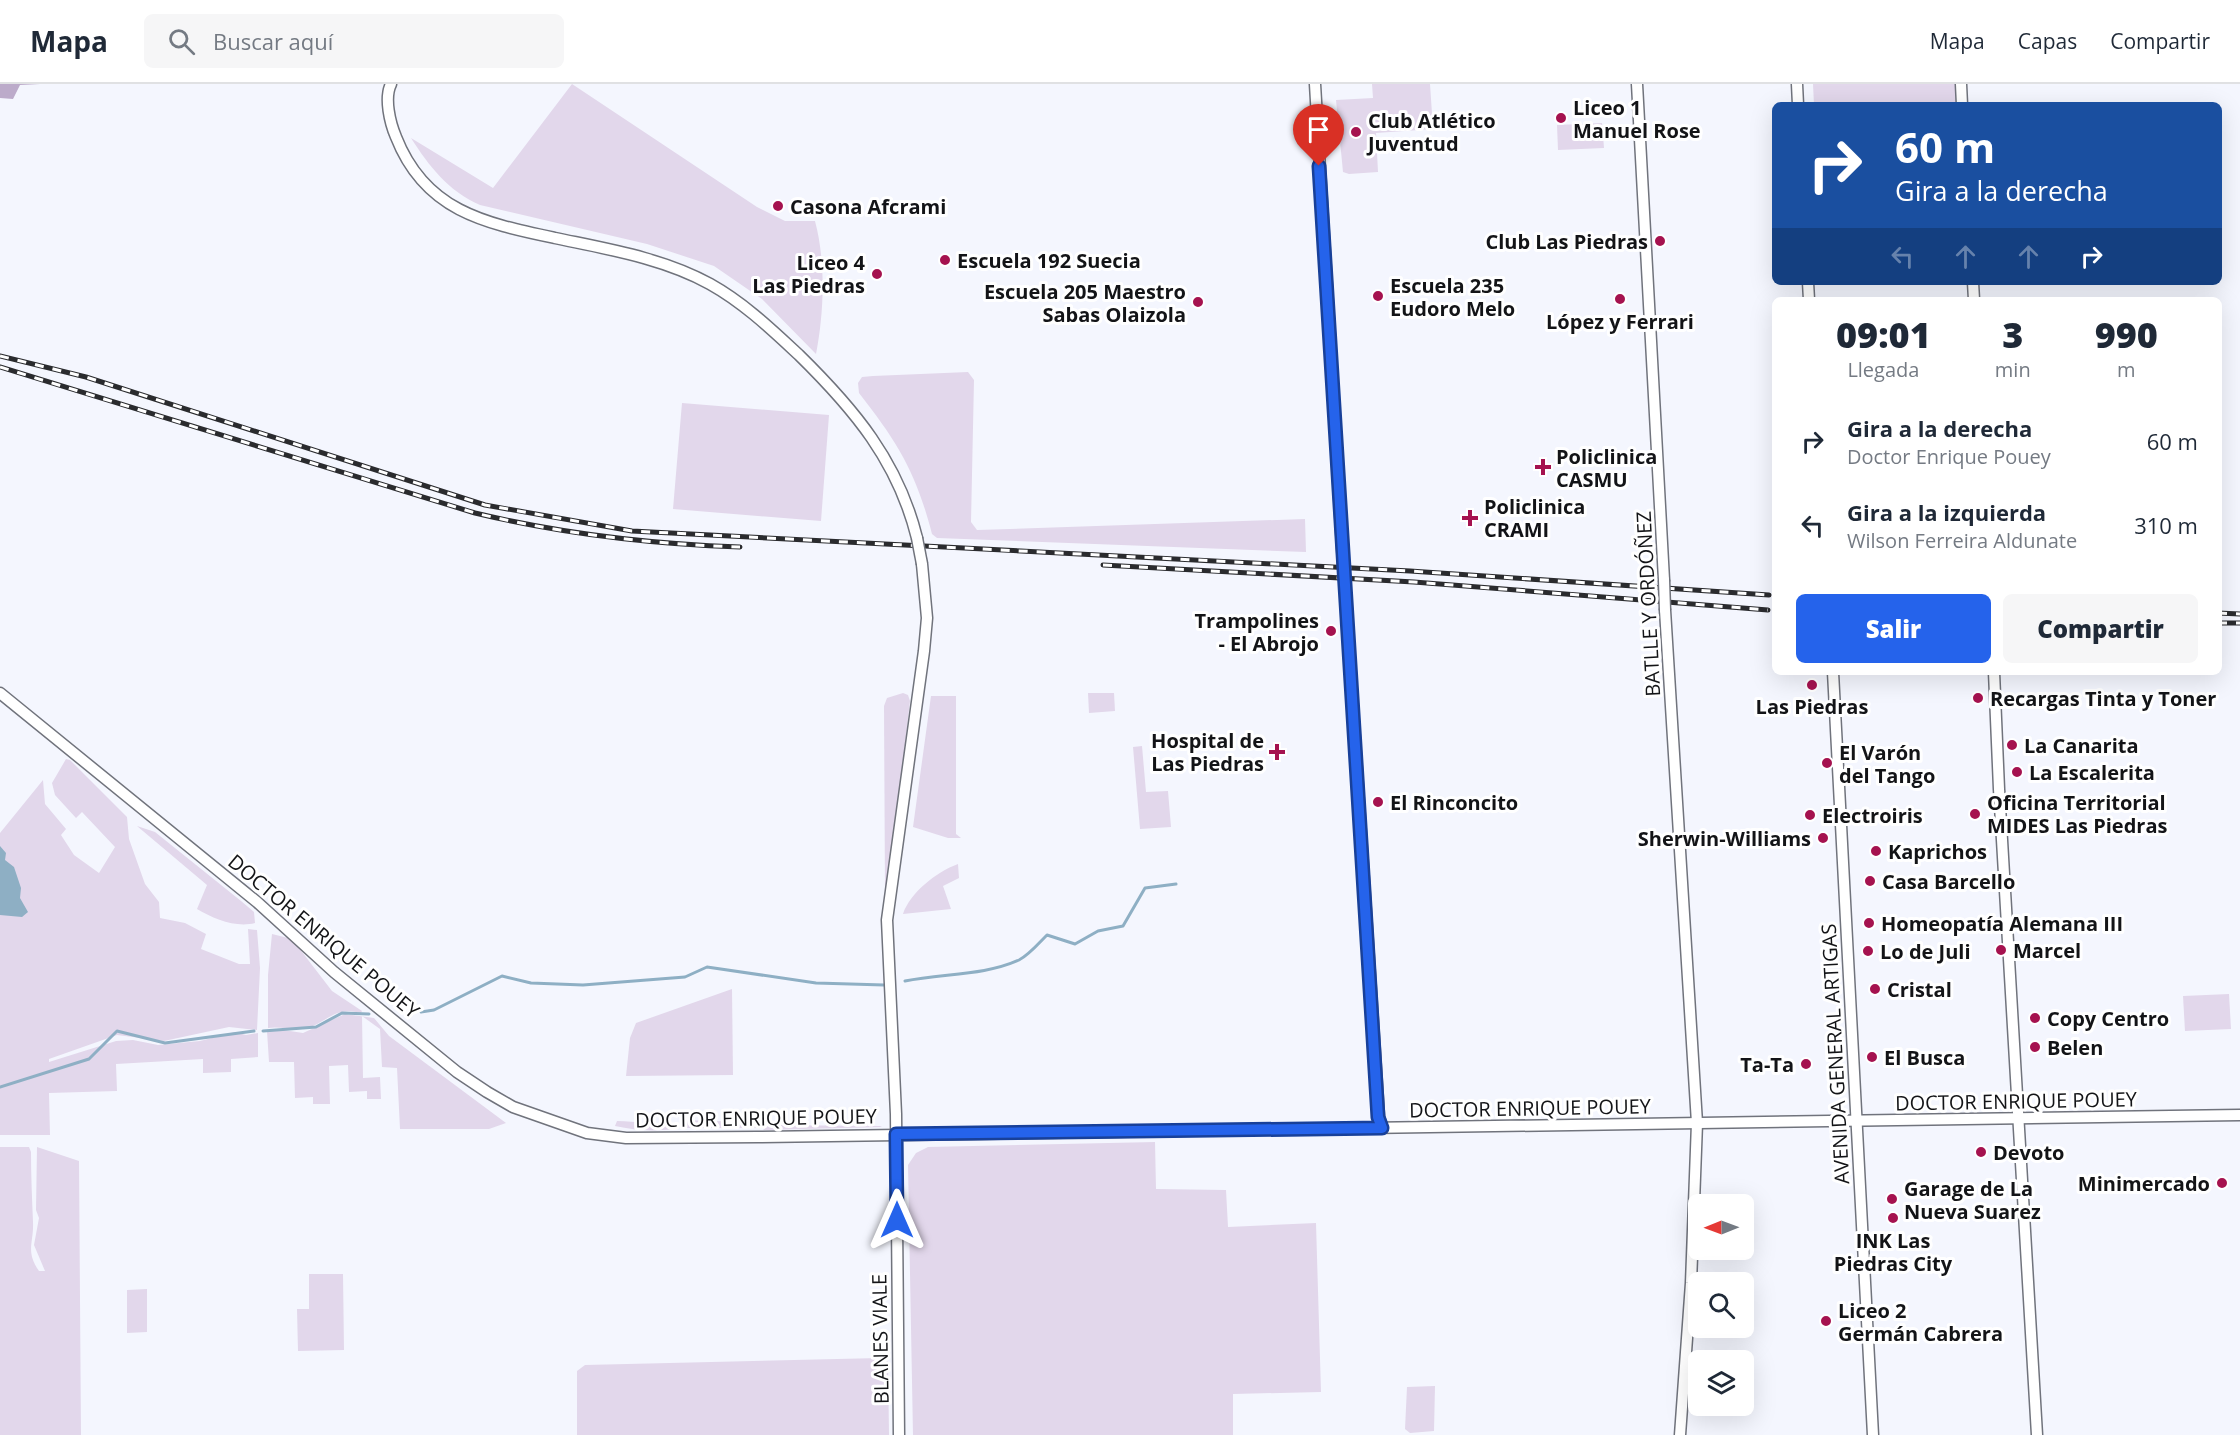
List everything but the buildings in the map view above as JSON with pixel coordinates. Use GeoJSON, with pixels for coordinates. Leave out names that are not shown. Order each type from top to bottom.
{"type":"FeatureCollection","features":[{"type":"Feature","properties":{"kind":"street","name":"BLANES VIALE"},"geometry":{"type":"LineString","coordinates":[[391,84],[389,99],[393,130],[407,162],[422,183],[442,200],[476,219],[673,267],[717,288],[764,322],[849,405],[864,426],[904,495],[922,564],[927,618],[888,920],[896,1134],[899,1435]]}},
{"type":"Feature","properties":{"kind":"street"},"geometry":{"type":"LineString","coordinates":[[1315,84],[1343,562],[1362,826],[1371,1009],[1378,1117],[1382,1128]]}},
{"type":"Feature","properties":{"kind":"street","name":"BATLLE Y ORDÓÑEZ"},"geometry":{"type":"LineString","coordinates":[[1637,84],[1665,610],[1697,1123],[1691,1283],[1680,1435]]}},
{"type":"Feature","properties":{"kind":"street"},"geometry":{"type":"LineString","coordinates":[[1797,84],[1798,102]]}},
{"type":"Feature","properties":{"kind":"street"},"geometry":{"type":"LineString","coordinates":[[1960,84],[1962,102]]}},
{"type":"Feature","properties":{"kind":"street","name":"AVENIDA GENERAL ARTIGAS"},"geometry":{"type":"LineString","coordinates":[[1833,675],[1873,1435]]}},
{"type":"Feature","properties":{"kind":"street"},"geometry":{"type":"LineString","coordinates":[[1994,675],[1999,800],[2020,1119],[2037,1435]]}},
{"type":"Feature","properties":{"kind":"street","name":"DOCTOR ENRIQUE POUEY"},"geometry":{"type":"LineString","coordinates":[[0,693],[257,902],[334,972],[458,1072],[513,1107],[587,1133],[626,1138],[2240,1115]]}},
{"type":"Feature","properties":{"kind":"shaded area"},"geometry":{"type":"Polygon","coordinates":[[[0,84],[40,84],[20,85],[13,99],[0,98],[0,84]]]}},
{"type":"Feature","properties":{"kind":"shaded area"},"geometry":{"type":"Polygon","coordinates":[[[572,84],[757,207],[785,221],[815,221],[821,253],[823,288],[816,354],[762,299],[714,266],[647,244],[480,205],[458,193],[440,177],[411,138],[493,188],[572,84]]]}},
{"type":"Feature","properties":{"kind":"shaded area"},"geometry":{"type":"Polygon","coordinates":[[[1372,84],[1430,84],[1433,129],[1376,133],[1378,172],[1349,174],[1343,172],[1336,100],[1373,98],[1372,84]]]}},
{"type":"Feature","properties":{"kind":"shaded area"},"geometry":{"type":"Polygon","coordinates":[[[1813,84],[1957,84],[1958,102],[1814,102],[1813,84]]]}},
{"type":"Feature","properties":{"kind":"shaded area"},"geometry":{"type":"Polygon","coordinates":[[[1602,123],[1604,148],[1558,150],[1557,125],[1602,123]]]}},
{"type":"Feature","properties":{"kind":"shaded area"},"geometry":{"type":"Polygon","coordinates":[[[968,372],[974,380],[971,522],[977,530],[1305,519],[1306,552],[937,538],[932,534],[919,493],[904,459],[885,427],[859,393],[858,383],[862,377],[968,372]]]}},
{"type":"Feature","properties":{"kind":"shaded area"},"geometry":{"type":"Polygon","coordinates":[[[682,403],[829,415],[821,521],[673,509],[682,403]]]}},
{"type":"Feature","properties":{"kind":"shaded area"},"geometry":{"type":"Polygon","coordinates":[[[903,693],[908,695],[910,701],[889,884],[885,892],[884,706],[887,698],[903,693]]]}},
{"type":"Feature","properties":{"kind":"shaded area"},"geometry":{"type":"Polygon","coordinates":[[[1088,693],[1114,693],[1115,711],[1089,713],[1088,693]]]}},
{"type":"Feature","properties":{"kind":"shaded area"},"geometry":{"type":"Polygon","coordinates":[[[931,696],[956,696],[956,834],[961,838],[948,838],[913,827],[931,696]]]}},
{"type":"Feature","properties":{"kind":"shaded area"},"geometry":{"type":"Polygon","coordinates":[[[1142,746],[1146,792],[1168,791],[1171,827],[1140,829],[1133,747],[1142,746]]]}},
{"type":"Feature","properties":{"kind":"shaded area"},"geometry":{"type":"Polygon","coordinates":[[[66,759],[70,760],[127,817],[129,839],[145,884],[159,902],[160,918],[185,923],[206,934],[201,949],[239,964],[250,964],[248,929],[257,930],[260,968],[257,1030],[229,1027],[164,1041],[117,1035],[49,1059],[49,1062],[116,1041],[133,1040],[158,1045],[200,1041],[235,1032],[246,1035],[258,1033],[258,1057],[231,1059],[231,1072],[203,1073],[203,1059],[116,1064],[117,1091],[49,1093],[50,1135],[0,1135],[0,833],[43,780],[45,804],[66,829],[61,835],[74,855],[99,873],[115,847],[82,812],[76,818],[55,795],[52,783],[66,759]]]}},
{"type":"Feature","properties":{"kind":"shaded area"},"geometry":{"type":"Polygon","coordinates":[[[137,826],[155,832],[241,901],[254,912],[255,923],[225,922],[197,909],[207,885],[137,826]]]}},
{"type":"Feature","properties":{"kind":"shaded area"},"geometry":{"type":"Polygon","coordinates":[[[958,864],[959,878],[943,886],[951,909],[903,914],[911,898],[925,884],[941,872],[958,864]]]}},
{"type":"Feature","properties":{"kind":"shaded area"},"geometry":{"type":"Polygon","coordinates":[[[272,934],[292,939],[332,991],[362,1011],[361,1013],[351,1011],[336,1013],[318,1024],[302,1029],[268,1028],[268,975],[272,934]]]}},
{"type":"Feature","properties":{"kind":"shaded area"},"geometry":{"type":"Polygon","coordinates":[[[732,989],[733,1075],[626,1076],[630,1038],[636,1023],[732,989]]]}},
{"type":"Feature","properties":{"kind":"shaded area"},"geometry":{"type":"Polygon","coordinates":[[[2229,994],[2231,1029],[2185,1031],[2183,996],[2229,994]]]}},
{"type":"Feature","properties":{"kind":"shaded area"},"geometry":{"type":"Polygon","coordinates":[[[345,1014],[362,1016],[363,1078],[380,1077],[381,1099],[367,1099],[367,1091],[349,1092],[348,1065],[329,1066],[330,1104],[313,1104],[313,1097],[295,1098],[294,1062],[269,1062],[267,1031],[277,1029],[303,1033],[345,1014]]]}},
{"type":"Feature","properties":{"kind":"shaded area"},"geometry":{"type":"Polygon","coordinates":[[[363,1016],[374,1018],[389,1036],[506,1123],[489,1129],[400,1129],[397,1068],[382,1067],[380,1029],[363,1016]]]}},
{"type":"Feature","properties":{"kind":"shaded area"},"geometry":{"type":"Polygon","coordinates":[[[682,1120],[751,1122],[756,1128],[681,1128],[682,1120]]]}},
{"type":"Feature","properties":{"kind":"shaded area"},"geometry":{"type":"Polygon","coordinates":[[[617,1121],[672,1125],[672,1129],[629,1129],[615,1126],[617,1121]]]}},
{"type":"Feature","properties":{"kind":"shaded area"},"geometry":{"type":"Polygon","coordinates":[[[769,1125],[880,1126],[882,1127],[763,1130],[769,1125]]]}},
{"type":"Feature","properties":{"kind":"shaded area"},"geometry":{"type":"Polygon","coordinates":[[[1155,1142],[1156,1189],[1226,1190],[1228,1227],[1316,1223],[1321,1392],[1233,1394],[1233,1435],[913,1435],[908,1165],[916,1153],[928,1147],[1155,1142]]]}},
{"type":"Feature","properties":{"kind":"shaded area"},"geometry":{"type":"Polygon","coordinates":[[[0,1147],[29,1147],[31,1152],[33,1222],[31,1252],[39,1271],[45,1271],[34,1245],[39,1218],[36,1210],[37,1147],[79,1161],[81,1435],[0,1435],[0,1147]]]}},
{"type":"Feature","properties":{"kind":"shaded area"},"geometry":{"type":"Polygon","coordinates":[[[309,1274],[343,1274],[344,1350],[298,1351],[297,1309],[309,1309],[309,1274]]]}},
{"type":"Feature","properties":{"kind":"shaded area"},"geometry":{"type":"Polygon","coordinates":[[[147,1289],[147,1332],[127,1333],[127,1290],[147,1289]]]}},
{"type":"Feature","properties":{"kind":"shaded area"},"geometry":{"type":"Polygon","coordinates":[[[880,1358],[888,1361],[889,1435],[577,1435],[577,1371],[585,1365],[880,1358]]]}},
{"type":"Feature","properties":{"kind":"shaded area"},"geometry":{"type":"Polygon","coordinates":[[[1435,1386],[1434,1431],[1410,1433],[1405,1429],[1407,1387],[1435,1386]]]}},
{"type":"Feature","properties":{"kind":"water"},"geometry":{"type":"Polygon","coordinates":[[[0,846],[6,853],[5,860],[14,867],[21,888],[20,898],[28,912],[22,917],[0,915],[0,846]]]}},
{"type":"Feature","properties":{"kind":"waterway"},"geometry":{"type":"LineString","coordinates":[[905,981],[977,972],[1006,965],[1026,955],[1047,935],[1075,944],[1098,931],[1123,926],[1145,888],[1176,884]]}},
{"type":"Feature","properties":{"kind":"waterway"},"geometry":{"type":"LineString","coordinates":[[421,1012],[434,1010],[502,976],[531,983],[583,985],[685,977],[707,967],[816,983],[884,985]]}},
{"type":"Feature","properties":{"kind":"waterway"},"geometry":{"type":"LineString","coordinates":[[263,1031],[316,1027],[342,1013],[369,1014]]}},
{"type":"Feature","properties":{"kind":"waterway"},"geometry":{"type":"LineString","coordinates":[[0,1087],[89,1059],[117,1031],[165,1043],[254,1031]]}},
{"type":"Feature","properties":{"kind":"railway"},"geometry":{"type":"LineString","coordinates":[[0,356],[86,377],[485,505],[632,531],[1410,571],[1769,595]]}},
{"type":"Feature","properties":{"kind":"railway"},"geometry":{"type":"LineString","coordinates":[[0,367],[475,513],[541,527],[607,537],[740,547]]}},
{"type":"Feature","properties":{"kind":"railway"},"geometry":{"type":"LineString","coordinates":[[1103,565],[1414,582],[1768,610]]}},
{"type":"Feature","properties":{"kind":"railway"},"geometry":{"type":"LineString","coordinates":[[2222,613],[2240,614]]}},
{"type":"Feature","properties":{"kind":"railway"},"geometry":{"type":"LineString","coordinates":[[2222,623],[2240,623]]}},
{"type":"Feature","properties":{"kind":"place","name":"Liceo 1 Manuel Rose"},"geometry":{"type":"Point","coordinates":[1561,118]}},
{"type":"Feature","properties":{"kind":"place","name":"Club Atlético Juventud"},"geometry":{"type":"Point","coordinates":[1356,132]}},
{"type":"Feature","properties":{"kind":"place","name":"Casona Afcrami"},"geometry":{"type":"Point","coordinates":[778,206]}},
{"type":"Feature","properties":{"kind":"place","name":"Club Las Piedras"},"geometry":{"type":"Point","coordinates":[1660,241]}},
{"type":"Feature","properties":{"kind":"place","name":"Escuela 192 Suecia"},"geometry":{"type":"Point","coordinates":[945,260]}},
{"type":"Feature","properties":{"kind":"place","name":"Liceo 4 Las Piedras"},"geometry":{"type":"Point","coordinates":[877,274]}},
{"type":"Feature","properties":{"kind":"place","name":"Escuela 235 Eudoro Melo"},"geometry":{"type":"Point","coordinates":[1378,296]}},
{"type":"Feature","properties":{"kind":"place","name":"López y Ferrari"},"geometry":{"type":"Point","coordinates":[1620,299]}},
{"type":"Feature","properties":{"kind":"place","name":"Escuela 205 Maestro Sabas Olaizola"},"geometry":{"type":"Point","coordinates":[1198,302]}},
{"type":"Feature","properties":{"kind":"place","name":"Policlinica CASMU"},"geometry":{"type":"Point","coordinates":[1543,467]}},
{"type":"Feature","properties":{"kind":"place","name":"Policlinica CRAMI"},"geometry":{"type":"Point","coordinates":[1470,518]}},
{"type":"Feature","properties":{"kind":"place","name":"Trampolines - El Abrojo"},"geometry":{"type":"Point","coordinates":[1331,631]}},
{"type":"Feature","properties":{"kind":"place","name":"Las Piedras"},"geometry":{"type":"Point","coordinates":[1812,685]}},
{"type":"Feature","properties":{"kind":"place","name":"Recargas Tinta y Toner"},"geometry":{"type":"Point","coordinates":[1978,698]}},
{"type":"Feature","properties":{"kind":"place","name":"La Canarita"},"geometry":{"type":"Point","coordinates":[2012,745]}},
{"type":"Feature","properties":{"kind":"place","name":"Hospital de Las Piedras"},"geometry":{"type":"Point","coordinates":[1277,752]}},
{"type":"Feature","properties":{"kind":"place","name":"El Varón del Tango"},"geometry":{"type":"Point","coordinates":[1827,763]}},
{"type":"Feature","properties":{"kind":"place","name":"La Escalerita"},"geometry":{"type":"Point","coordinates":[2017,772]}},
{"type":"Feature","properties":{"kind":"place","name":"El Rinconcito"},"geometry":{"type":"Point","coordinates":[1378,802]}},
{"type":"Feature","properties":{"kind":"place","name":"Oficina Territorial MIDES Las Piedras"},"geometry":{"type":"Point","coordinates":[1975,814]}},
{"type":"Feature","properties":{"kind":"place","name":"Electroiris"},"geometry":{"type":"Point","coordinates":[1810,815]}},
{"type":"Feature","properties":{"kind":"place","name":"Sherwin-Williams"},"geometry":{"type":"Point","coordinates":[1823,838]}},
{"type":"Feature","properties":{"kind":"place","name":"Kaprichos"},"geometry":{"type":"Point","coordinates":[1876,851]}},
{"type":"Feature","properties":{"kind":"place","name":"Casa Barcello"},"geometry":{"type":"Point","coordinates":[1870,881]}},
{"type":"Feature","properties":{"kind":"place","name":"Homeopatía Alemana III"},"geometry":{"type":"Point","coordinates":[1869,923]}},
{"type":"Feature","properties":{"kind":"place","name":"Marcel"},"geometry":{"type":"Point","coordinates":[2001,950]}},
{"type":"Feature","properties":{"kind":"place","name":"Lo de Juli"},"geometry":{"type":"Point","coordinates":[1868,951]}},
{"type":"Feature","properties":{"kind":"place","name":"Cristal"},"geometry":{"type":"Point","coordinates":[1875,989]}},
{"type":"Feature","properties":{"kind":"place","name":"Copy Centro"},"geometry":{"type":"Point","coordinates":[2035,1018]}},
{"type":"Feature","properties":{"kind":"place","name":"Belen"},"geometry":{"type":"Point","coordinates":[2035,1047]}},
{"type":"Feature","properties":{"kind":"place","name":"El Busca"},"geometry":{"type":"Point","coordinates":[1872,1057]}},
{"type":"Feature","properties":{"kind":"place","name":"Ta-Ta"},"geometry":{"type":"Point","coordinates":[1806,1064]}},
{"type":"Feature","properties":{"kind":"place","name":"Devoto"},"geometry":{"type":"Point","coordinates":[1981,1152]}},
{"type":"Feature","properties":{"kind":"place","name":"Minimercado"},"geometry":{"type":"Point","coordinates":[2222,1183]}},
{"type":"Feature","properties":{"kind":"place","name":"Garage de La Nueva Suarez"},"geometry":{"type":"Point","coordinates":[1892,1199]}},
{"type":"Feature","properties":{"kind":"place","name":"INK Las Piedras City"},"geometry":{"type":"Point","coordinates":[1893,1218]}},
{"type":"Feature","properties":{"kind":"place","name":"Liceo 2 Germán Cabrera"},"geometry":{"type":"Point","coordinates":[1826,1321]}},
{"type":"Feature","properties":{"kind":"route"},"geometry":{"type":"LineString","coordinates":[[897,1220],[896,1134],[1382,1128],[1378,1117],[1362,826],[1350,682],[1319,166]]}}]}
